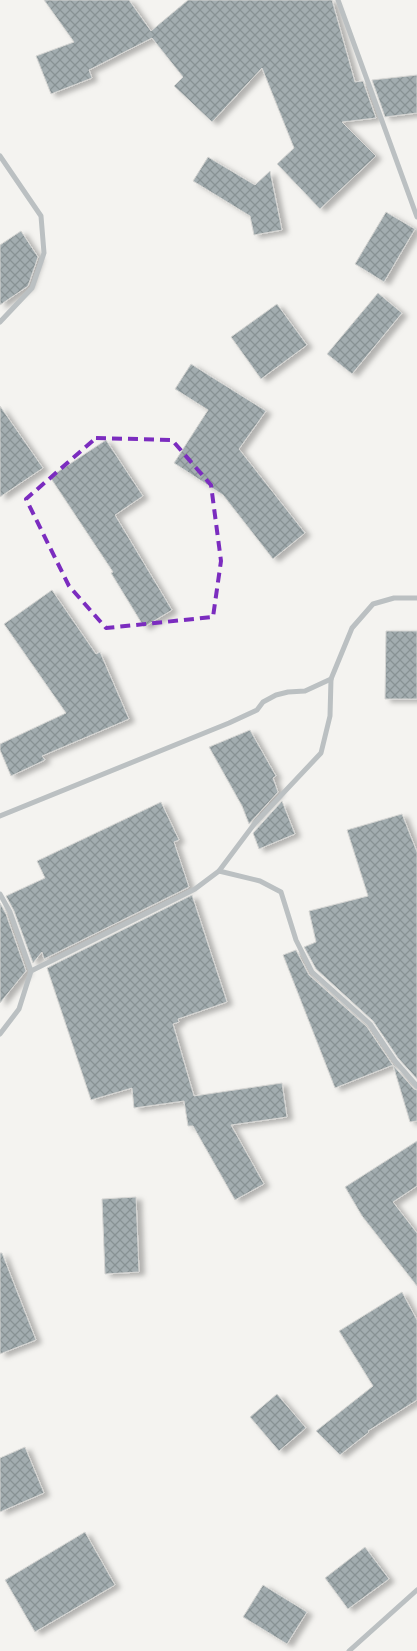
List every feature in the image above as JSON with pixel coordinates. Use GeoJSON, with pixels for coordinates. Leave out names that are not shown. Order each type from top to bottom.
{"type":"FeatureCollection","features":[{"type":"Feature","properties":{"kind":"street"},"geometry":{"type":"LineString","coordinates":[[338,0],[417,217]]}},
{"type":"Feature","properties":{"kind":"street"},"geometry":{"type":"LineString","coordinates":[[0,156],[41,216],[44,253],[32,288],[0,322]]}},
{"type":"Feature","properties":{"kind":"street"},"geometry":{"type":"LineString","coordinates":[[31,971],[195,889],[218,871],[254,823],[321,753],[330,716],[331,679],[352,628],[373,604],[394,598],[417,598]]}},
{"type":"Feature","properties":{"kind":"street"},"geometry":{"type":"LineString","coordinates":[[0,816],[229,723],[257,710],[264,702],[276,695],[305,691],[331,679]]}},
{"type":"Feature","properties":{"kind":"street"},"geometry":{"type":"LineString","coordinates":[[218,871],[260,881],[281,892],[296,940],[312,972],[370,1024],[395,1061],[417,1086]]}},
{"type":"Feature","properties":{"kind":"street"},"geometry":{"type":"LineString","coordinates":[[0,894],[10,912],[31,971],[19,1009],[0,1034]]}},
{"type":"Feature","properties":{"kind":"street"},"geometry":{"type":"LineString","coordinates":[[349,1651],[417,1590]]}},
{"type":"Feature","properties":{"kind":"highlighted area"},"geometry":{"type":"Polygon","coordinates":[[[96,438],[172,440],[211,485],[221,561],[213,617],[106,628],[69,586],[26,499],[96,438]]]}},
{"type":"Feature","properties":{"kind":"building"},"geometry":{"type":"Polygon","coordinates":[[[44,0],[129,0],[151,31],[188,0],[332,0],[355,82],[363,81],[376,118],[342,122],[376,156],[320,209],[277,164],[294,148],[262,68],[212,122],[174,86],[183,77],[152,38],[89,70],[92,78],[51,94],[36,56],[74,42],[44,0]]]}},
{"type":"Feature","properties":{"kind":"building"},"geometry":{"type":"Polygon","coordinates":[[[417,75],[417,113],[385,117],[372,80],[417,75]]]}},
{"type":"Feature","properties":{"kind":"building"},"geometry":{"type":"Polygon","coordinates":[[[208,157],[255,185],[270,171],[282,230],[254,235],[250,216],[193,181],[208,157]]]}},
{"type":"Feature","properties":{"kind":"building"},"geometry":{"type":"Polygon","coordinates":[[[386,212],[415,229],[384,282],[355,264],[386,212]]]}},
{"type":"Feature","properties":{"kind":"building"},"geometry":{"type":"Polygon","coordinates":[[[21,231],[38,257],[28,286],[0,305],[0,245],[21,231]]]}},
{"type":"Feature","properties":{"kind":"building"},"geometry":{"type":"Polygon","coordinates":[[[378,293],[402,313],[352,374],[327,354],[378,293]]]}},
{"type":"Feature","properties":{"kind":"building"},"geometry":{"type":"Polygon","coordinates":[[[277,304],[307,345],[261,379],[231,337],[277,304]]]}},
{"type":"Feature","properties":{"kind":"building"},"geometry":{"type":"Polygon","coordinates":[[[191,364],[266,411],[239,449],[305,533],[273,559],[223,495],[174,463],[208,410],[175,389],[191,364]]]}},
{"type":"Feature","properties":{"kind":"building"},"geometry":{"type":"Polygon","coordinates":[[[0,406],[43,468],[0,497],[0,406]]]}},
{"type":"Feature","properties":{"kind":"building"},"geometry":{"type":"Polygon","coordinates":[[[106,440],[143,496],[115,515],[172,610],[144,627],[111,573],[113,572],[50,477],[106,440]]]}},
{"type":"Feature","properties":{"kind":"building"},"geometry":{"type":"Polygon","coordinates":[[[52,590],[96,654],[100,652],[129,719],[42,756],[45,760],[11,776],[0,750],[0,744],[66,713],[4,624],[52,590]]]}},
{"type":"Feature","properties":{"kind":"building"},"geometry":{"type":"Polygon","coordinates":[[[386,631],[417,631],[417,699],[385,699],[386,631]]]}},
{"type":"Feature","properties":{"kind":"building"},"geometry":{"type":"Polygon","coordinates":[[[250,730],[276,776],[273,778],[278,792],[249,824],[242,806],[209,747],[250,730]]]}},
{"type":"Feature","properties":{"kind":"building"},"geometry":{"type":"Polygon","coordinates":[[[282,801],[295,834],[259,849],[253,833],[282,801]]]}},
{"type":"Feature","properties":{"kind":"building"},"geometry":{"type":"Polygon","coordinates":[[[161,802],[179,840],[174,842],[189,887],[44,959],[42,952],[33,963],[14,911],[6,896],[45,878],[37,861],[161,802]]]}},
{"type":"Feature","properties":{"kind":"building"},"geometry":{"type":"Polygon","coordinates":[[[402,814],[417,852],[417,1079],[398,1058],[373,1021],[316,969],[304,947],[316,942],[309,911],[368,896],[347,830],[402,814]]]}},
{"type":"Feature","properties":{"kind":"building"},"geometry":{"type":"Polygon","coordinates":[[[192,895],[227,1002],[178,1019],[179,1022],[173,1024],[194,1096],[282,1083],[287,1117],[231,1125],[264,1184],[235,1200],[193,1126],[188,1126],[184,1101],[134,1108],[132,1088],[91,1100],[47,968],[192,895]]]}},
{"type":"Feature","properties":{"kind":"building"},"geometry":{"type":"Polygon","coordinates":[[[0,903],[6,914],[26,971],[0,1003],[0,903]]]}},
{"type":"Feature","properties":{"kind":"building"},"geometry":{"type":"Polygon","coordinates":[[[296,950],[309,975],[367,1027],[393,1065],[335,1088],[283,955],[296,950]]]}},
{"type":"Feature","properties":{"kind":"building"},"geometry":{"type":"Polygon","coordinates":[[[393,1065],[417,1090],[417,1121],[410,1122],[393,1065]]]}},
{"type":"Feature","properties":{"kind":"building"},"geometry":{"type":"Polygon","coordinates":[[[417,1141],[417,1186],[393,1202],[417,1233],[417,1286],[362,1216],[345,1187],[417,1141]]]}},
{"type":"Feature","properties":{"kind":"building"},"geometry":{"type":"Polygon","coordinates":[[[136,1197],[139,1272],[105,1274],[102,1199],[136,1197]]]}},
{"type":"Feature","properties":{"kind":"building"},"geometry":{"type":"Polygon","coordinates":[[[0,1253],[2,1253],[36,1340],[0,1354],[0,1253]]]}},
{"type":"Feature","properties":{"kind":"building"},"geometry":{"type":"Polygon","coordinates":[[[402,1292],[417,1320],[417,1400],[368,1431],[340,1455],[316,1431],[373,1386],[339,1331],[402,1292]]]}},
{"type":"Feature","properties":{"kind":"building"},"geometry":{"type":"Polygon","coordinates":[[[277,1394],[306,1428],[279,1451],[250,1417],[277,1394]]]}},
{"type":"Feature","properties":{"kind":"building"},"geometry":{"type":"Polygon","coordinates":[[[25,1447],[44,1493],[0,1512],[0,1458],[25,1447]]]}},
{"type":"Feature","properties":{"kind":"building"},"geometry":{"type":"Polygon","coordinates":[[[85,1532],[115,1585],[35,1632],[5,1580],[85,1532]]]}},
{"type":"Feature","properties":{"kind":"building"},"geometry":{"type":"Polygon","coordinates":[[[365,1547],[389,1579],[348,1609],[325,1578],[365,1547]]]}},
{"type":"Feature","properties":{"kind":"building"},"geometry":{"type":"Polygon","coordinates":[[[263,1585],[307,1612],[287,1644],[243,1617],[263,1585]]]}}]}
